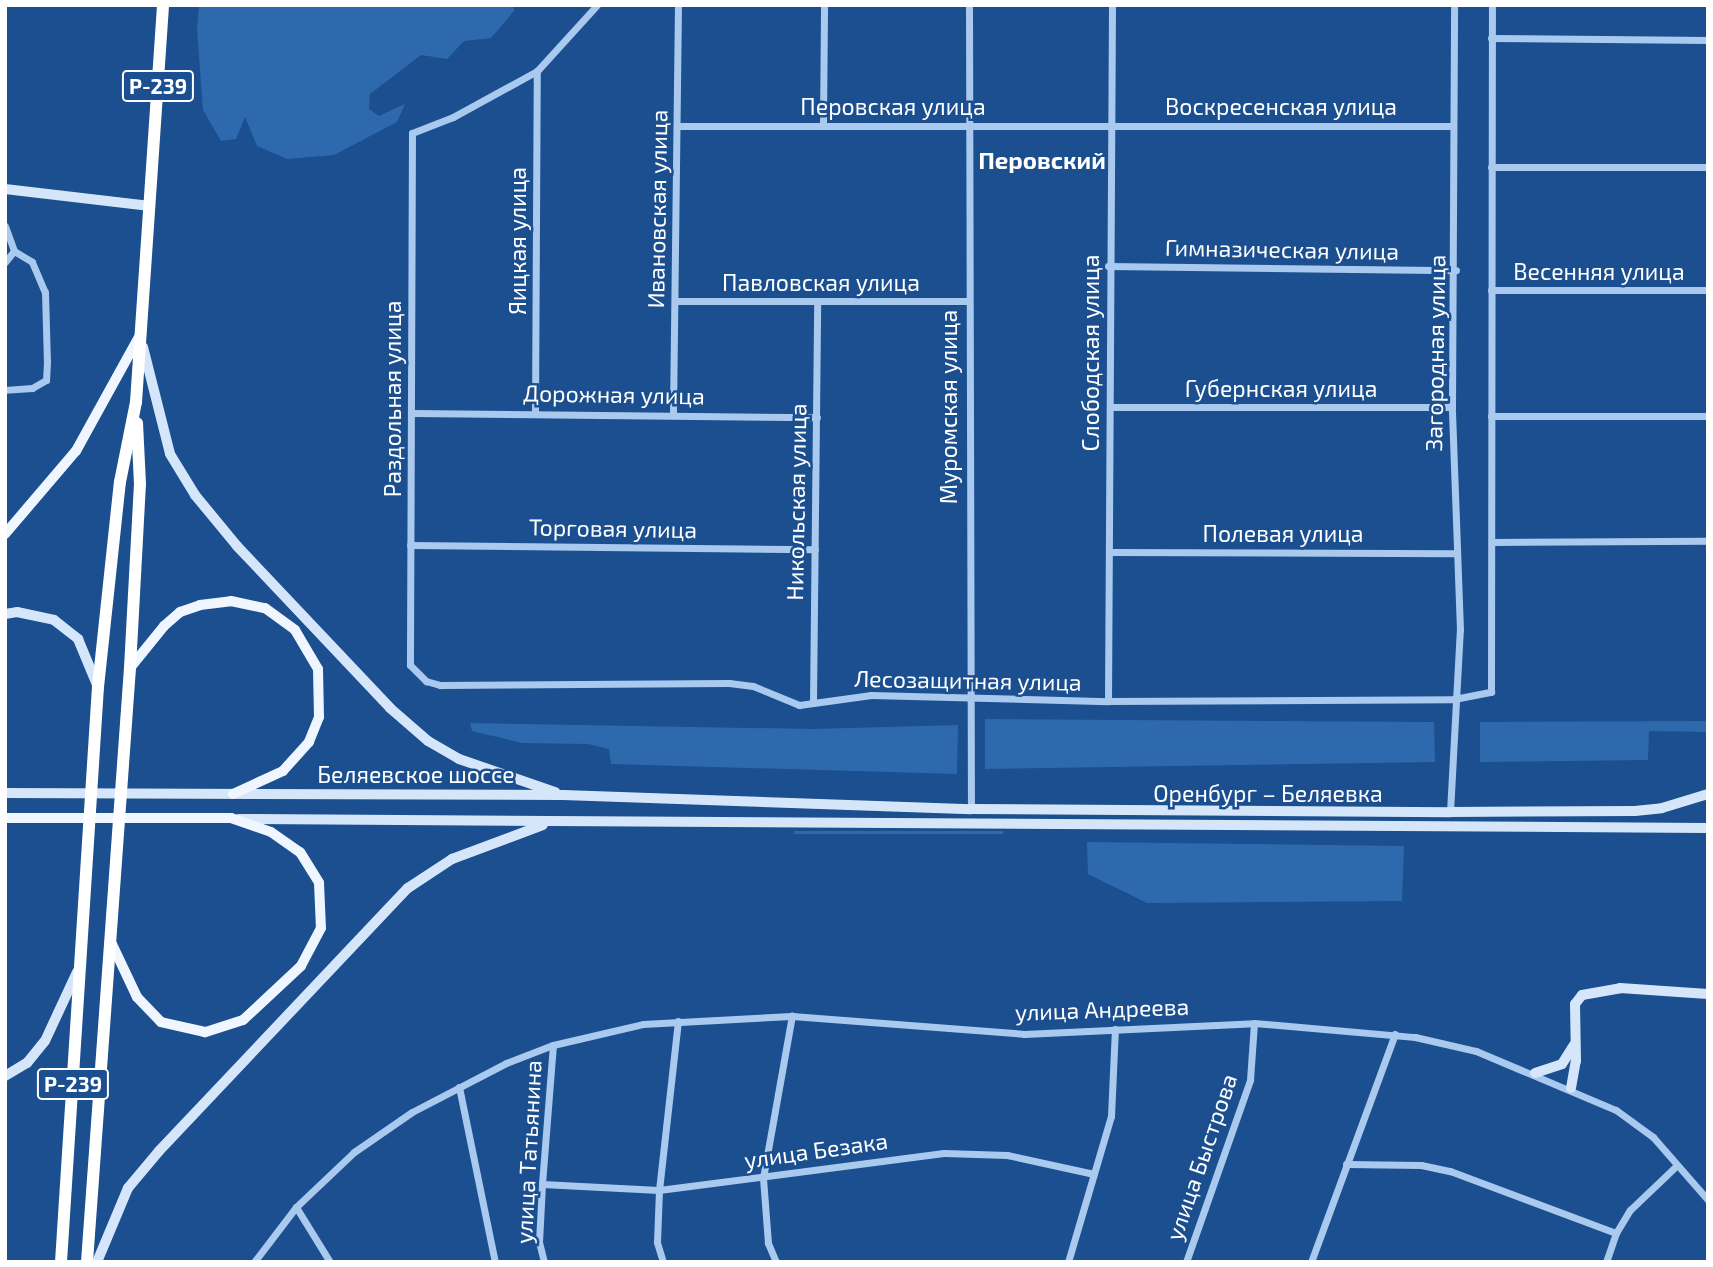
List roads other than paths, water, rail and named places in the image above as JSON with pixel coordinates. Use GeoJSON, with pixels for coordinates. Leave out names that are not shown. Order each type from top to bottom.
{"type":"FeatureCollection","features":[{"type":"Feature","properties":{"kind":"highway","name":"Р-239"},"geometry":{"type":"LineString","coordinates":[[61,1262],[98,687],[120,482],[135,402],[163,5]]}},
{"type":"Feature","properties":{"kind":"highway","name":"Р-239"},"geometry":{"type":"LineString","coordinates":[[87,1262],[130,668],[140,484],[135,402]]}},
{"type":"Feature","properties":{"kind":"main road"},"geometry":{"type":"LineString","coordinates":[[5,189],[150,206]]}},
{"type":"Feature","properties":{"kind":"main road"},"geometry":{"type":"LineString","coordinates":[[5,534],[76,451],[141,335]]}},
{"type":"Feature","properties":{"kind":"main road"},"geometry":{"type":"LineString","coordinates":[[141,335],[170,454],[195,495],[237,546],[390,708],[428,741],[459,759],[562,795]]}},
{"type":"Feature","properties":{"kind":"main road"},"geometry":{"type":"LineString","coordinates":[[130,668],[164,626],[180,612],[200,605],[231,601],[265,608],[295,629],[318,669],[319,717],[309,742],[283,771],[233,794]]}},
{"type":"Feature","properties":{"kind":"main road"},"geometry":{"type":"LineString","coordinates":[[5,614],[17,612],[54,620],[78,639],[98,687]]}},
{"type":"Feature","properties":{"kind":"main road","name":"Беляевское шоссе"},"geometry":{"type":"LineString","coordinates":[[5,791],[562,795],[827,804]]}},
{"type":"Feature","properties":{"kind":"main road","name":"Оренбург – Беляевка"},"geometry":{"type":"LineString","coordinates":[[827,804],[971,809],[1634,811],[1661,808],[1708,794]]}},
{"type":"Feature","properties":{"kind":"main road"},"geometry":{"type":"LineString","coordinates":[[112,944],[137,997],[161,1022],[205,1032],[243,1020],[280,989],[302,966],[321,928],[319,883],[300,852],[271,832],[232,818]]}},
{"type":"Feature","properties":{"kind":"main road","name":"Беляевское шоссе"},"geometry":{"type":"LineString","coordinates":[[7,819],[826,823]]}},
{"type":"Feature","properties":{"kind":"main road"},"geometry":{"type":"LineString","coordinates":[[97,1262],[128,1188],[159,1150],[408,888],[452,859],[553,822]]}},
{"type":"Feature","properties":{"kind":"main road","name":"Оренбург – Беляевка"},"geometry":{"type":"LineString","coordinates":[[826,823],[1708,828]]}},
{"type":"Feature","properties":{"kind":"main road"},"geometry":{"type":"LineString","coordinates":[[5,1076],[27,1063],[45,1041],[81,961]]}},
{"type":"Feature","properties":{"kind":"main road"},"geometry":{"type":"LineString","coordinates":[[1571,1088],[1575,1004],[1593,990],[1706,992]]}},
{"type":"Feature","properties":{"kind":"main road"},"geometry":{"type":"LineString","coordinates":[[1535,1073],[1562,1064],[1574,1044]]}},
{"type":"Feature","properties":{"kind":"street"},"geometry":{"type":"LineString","coordinates":[[537,71],[597,5]]}},
{"type":"Feature","properties":{"kind":"street","name":"Ивановская улица"},"geometry":{"type":"LineString","coordinates":[[673,413],[678,5]]}},
{"type":"Feature","properties":{"kind":"street"},"geometry":{"type":"LineString","coordinates":[[823,125],[824,5]]}},
{"type":"Feature","properties":{"kind":"street","name":"Муромская улица"},"geometry":{"type":"LineString","coordinates":[[969,5],[967,301],[968,700],[971,809]]}},
{"type":"Feature","properties":{"kind":"street","name":"Слободская улица"},"geometry":{"type":"LineString","coordinates":[[1108,701],[1108,266],[1112,5]]}},
{"type":"Feature","properties":{"kind":"street","name":"Загородная улица"},"geometry":{"type":"LineString","coordinates":[[1450,812],[1461,573],[1455,553],[1452,407],[1456,270],[1452,126],[1454,5]]}},
{"type":"Feature","properties":{"kind":"street"},"geometry":{"type":"LineString","coordinates":[[1492,5],[1492,542],[1708,541]]}},
{"type":"Feature","properties":{"kind":"street"},"geometry":{"type":"LineString","coordinates":[[1491,38],[1708,40]]}},
{"type":"Feature","properties":{"kind":"street","name":"Раздольная улица"},"geometry":{"type":"LineString","coordinates":[[410,665],[412,133],[453,117],[537,71]]}},
{"type":"Feature","properties":{"kind":"street","name":"Яицкая улица"},"geometry":{"type":"LineString","coordinates":[[535,412],[537,71]]}},
{"type":"Feature","properties":{"kind":"street","name":"Перовская улица"},"geometry":{"type":"LineString","coordinates":[[677,126],[1110,124]]}},
{"type":"Feature","properties":{"kind":"street","name":"Воскресенская улица"},"geometry":{"type":"LineString","coordinates":[[1110,124],[1452,126]]}},
{"type":"Feature","properties":{"kind":"street"},"geometry":{"type":"LineString","coordinates":[[1490,167],[1708,167]]}},
{"type":"Feature","properties":{"kind":"street"},"geometry":{"type":"LineString","coordinates":[[5,226],[14,251],[32,262],[45,292],[46,380],[32,388],[5,390]]}},
{"type":"Feature","properties":{"kind":"street"},"geometry":{"type":"LineString","coordinates":[[5,262],[14,251]]}},
{"type":"Feature","properties":{"kind":"street","name":"Гимназическая улица"},"geometry":{"type":"LineString","coordinates":[[1108,266],[1456,270]]}},
{"type":"Feature","properties":{"kind":"street","name":"Весенняя улица"},"geometry":{"type":"LineString","coordinates":[[1491,290],[1708,290]]}},
{"type":"Feature","properties":{"kind":"street","name":"Павловская улица"},"geometry":{"type":"LineString","coordinates":[[675,301],[967,301]]}},
{"type":"Feature","properties":{"kind":"street","name":"Никольская улица"},"geometry":{"type":"LineString","coordinates":[[813,704],[817,302]]}},
{"type":"Feature","properties":{"kind":"street","name":"Губернская улица"},"geometry":{"type":"LineString","coordinates":[[1110,407],[1452,407]]}},
{"type":"Feature","properties":{"kind":"street","name":"Дорожная улица"},"geometry":{"type":"LineString","coordinates":[[412,413],[673,413],[817,417]]}},
{"type":"Feature","properties":{"kind":"street"},"geometry":{"type":"LineString","coordinates":[[1490,416],[1708,416]]}},
{"type":"Feature","properties":{"kind":"street","name":"Лесозащитная улица"},"geometry":{"type":"LineString","coordinates":[[410,665],[426,681],[440,685],[729,683],[754,686],[791,704],[813,704],[870,695],[968,700],[1108,701],[1454,699],[1491,692],[1492,542]]}},
{"type":"Feature","properties":{"kind":"street","name":"Торговая улица"},"geometry":{"type":"LineString","coordinates":[[410,545],[815,549]]}},
{"type":"Feature","properties":{"kind":"street","name":"Полевая улица"},"geometry":{"type":"LineString","coordinates":[[1110,552],[1455,553]]}},
{"type":"Feature","properties":{"kind":"street"},"geometry":{"type":"LineString","coordinates":[[776,1262],[768,1243],[763,1178],[792,1016]]}},
{"type":"Feature","properties":{"kind":"street","name":"улица Андреева"},"geometry":{"type":"LineString","coordinates":[[254,1262],[296,1207],[354,1152],[459,1087],[553,1045],[678,1021],[792,1016],[1024,1034],[1254,1023],[1395,1034],[1476,1051],[1571,1088],[1638,1126],[1708,1200]]}},
{"type":"Feature","properties":{"kind":"street"},"geometry":{"type":"LineString","coordinates":[[663,1262],[657,1242],[659,1190],[678,1021]]}},
{"type":"Feature","properties":{"kind":"street","name":"улица Быстрова"},"geometry":{"type":"LineString","coordinates":[[1186,1262],[1250,1080],[1254,1023]]}},
{"type":"Feature","properties":{"kind":"street"},"geometry":{"type":"LineString","coordinates":[[1068,1262],[1111,1116],[1115,1029]]}},
{"type":"Feature","properties":{"kind":"street"},"geometry":{"type":"LineString","coordinates":[[1311,1262],[1395,1034]]}},
{"type":"Feature","properties":{"kind":"street","name":"улица Татьянина"},"geometry":{"type":"LineString","coordinates":[[544,1262],[539,1242],[553,1045]]}},
{"type":"Feature","properties":{"kind":"street"},"geometry":{"type":"LineString","coordinates":[[459,1087],[495,1262]]}},
{"type":"Feature","properties":{"kind":"street","name":"улица Безака"},"geometry":{"type":"LineString","coordinates":[[542,1184],[659,1190],[944,1153],[1007,1156],[1094,1174]]}},
{"type":"Feature","properties":{"kind":"street"},"geometry":{"type":"LineString","coordinates":[[1346,1164],[1421,1165],[1450,1171],[1616,1233]]}},
{"type":"Feature","properties":{"kind":"street"},"geometry":{"type":"LineString","coordinates":[[1606,1262],[1616,1233],[1652,1186],[1675,1167]]}},
{"type":"Feature","properties":{"kind":"street"},"geometry":{"type":"LineString","coordinates":[[296,1207],[330,1262]]}},
{"type":"Feature","properties":{"kind":"district","name":"Перовский"},"geometry":{"type":"Point","coordinates":[1042,160]}}]}
